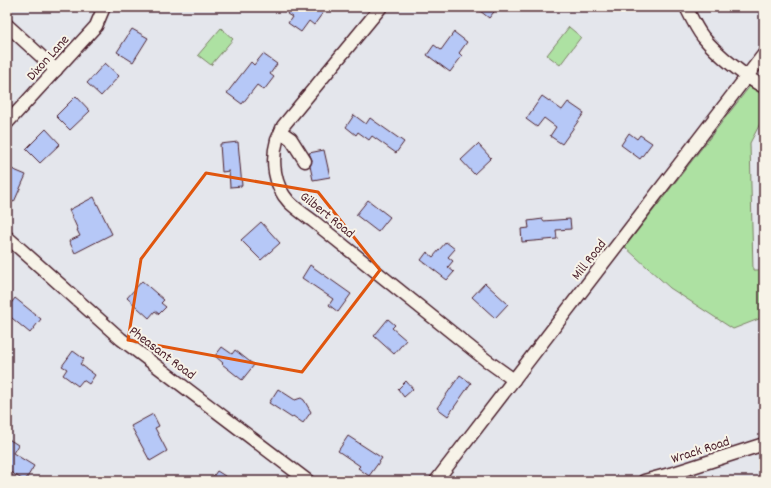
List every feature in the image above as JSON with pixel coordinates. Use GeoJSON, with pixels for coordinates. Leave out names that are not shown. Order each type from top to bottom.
{"type":"FeatureCollection","features":[{"type":"Feature","properties":{"kind":"street","name":"Dixon Lane"},"geometry":{"type":"LineString","coordinates":[[7,123],[96,26],[104,7]]}},
{"type":"Feature","properties":{"kind":"street","name":"Gilbert Road"},"geometry":{"type":"LineString","coordinates":[[381,7],[284,126],[277,140],[274,166],[278,184],[289,201],[480,355],[514,380]]}},
{"type":"Feature","properties":{"kind":"street"},"geometry":{"type":"LineString","coordinates":[[686,7],[704,38],[727,60],[764,87]]}},
{"type":"Feature","properties":{"kind":"street"},"geometry":{"type":"LineString","coordinates":[[7,25],[56,70]]}},
{"type":"Feature","properties":{"kind":"street","name":"Mill Road"},"geometry":{"type":"LineString","coordinates":[[436,481],[764,54]]}},
{"type":"Feature","properties":{"kind":"street"},"geometry":{"type":"LineString","coordinates":[[281,132],[291,139],[305,161]]}},
{"type":"Feature","properties":{"kind":"street","name":"Pheasant Road"},"geometry":{"type":"LineString","coordinates":[[7,237],[121,339],[308,481]]}},
{"type":"Feature","properties":{"kind":"street","name":"Wrack Road"},"geometry":{"type":"LineString","coordinates":[[644,481],[764,444]]}},
{"type":"Feature","properties":{"kind":"highlighted area"},"geometry":{"type":"Polygon","coordinates":[[[206,173],[318,192],[380,270],[302,372],[128,340],[141,259],[206,173]]]}},
{"type":"Feature","properties":{"kind":"green space"},"geometry":{"type":"Polygon","coordinates":[[[569,27],[581,37],[560,65],[547,55],[569,27]]]}},
{"type":"Feature","properties":{"kind":"green space"},"geometry":{"type":"Polygon","coordinates":[[[221,28],[233,39],[211,65],[198,55],[221,28]]]}},
{"type":"Feature","properties":{"kind":"green space"},"geometry":{"type":"Polygon","coordinates":[[[750,86],[764,95],[764,116],[750,143],[753,270],[764,270],[764,317],[733,329],[670,288],[625,247],[750,86]]]}},
{"type":"Feature","properties":{"kind":"building"},"geometry":{"type":"Polygon","coordinates":[[[292,7],[327,7],[314,25],[309,21],[301,32],[288,23],[292,17],[287,14],[292,7]]]}},
{"type":"Feature","properties":{"kind":"building"},"geometry":{"type":"Polygon","coordinates":[[[475,7],[498,7],[489,18],[475,7]]]}},
{"type":"Feature","properties":{"kind":"building"},"geometry":{"type":"Polygon","coordinates":[[[132,29],[148,38],[133,62],[117,52],[132,29]]]}},
{"type":"Feature","properties":{"kind":"building"},"geometry":{"type":"Polygon","coordinates":[[[454,32],[467,42],[459,53],[462,56],[450,72],[427,55],[434,45],[441,50],[454,32]]]}},
{"type":"Feature","properties":{"kind":"building"},"geometry":{"type":"Polygon","coordinates":[[[263,54],[277,64],[270,74],[274,77],[264,90],[257,85],[242,104],[227,93],[251,62],[254,65],[263,54]]]}},
{"type":"Feature","properties":{"kind":"building"},"geometry":{"type":"Polygon","coordinates":[[[105,63],[119,76],[101,96],[87,83],[105,63]]]}},
{"type":"Feature","properties":{"kind":"building"},"geometry":{"type":"Polygon","coordinates":[[[76,96],[90,111],[70,130],[56,116],[76,96]]]}},
{"type":"Feature","properties":{"kind":"building"},"geometry":{"type":"Polygon","coordinates":[[[542,96],[562,110],[568,102],[584,113],[562,144],[550,136],[556,127],[544,118],[537,127],[526,119],[542,96]]]}},
{"type":"Feature","properties":{"kind":"building"},"geometry":{"type":"Polygon","coordinates":[[[354,115],[366,124],[370,118],[404,142],[396,153],[372,136],[369,140],[358,132],[356,135],[346,127],[354,115]]]}},
{"type":"Feature","properties":{"kind":"building"},"geometry":{"type":"Polygon","coordinates":[[[46,129],[60,144],[40,163],[26,149],[46,129]]]}},
{"type":"Feature","properties":{"kind":"building"},"geometry":{"type":"Polygon","coordinates":[[[629,133],[637,139],[640,135],[652,143],[640,159],[621,145],[629,133]]]}},
{"type":"Feature","properties":{"kind":"building"},"geometry":{"type":"Polygon","coordinates":[[[238,142],[242,186],[230,187],[229,171],[222,172],[220,144],[238,142]]]}},
{"type":"Feature","properties":{"kind":"building"},"geometry":{"type":"Polygon","coordinates":[[[478,144],[491,158],[474,174],[461,160],[478,144]]]}},
{"type":"Feature","properties":{"kind":"building"},"geometry":{"type":"Polygon","coordinates":[[[324,150],[330,177],[313,180],[310,166],[312,160],[309,153],[324,150]]]}},
{"type":"Feature","properties":{"kind":"building"},"geometry":{"type":"Polygon","coordinates":[[[7,167],[26,175],[14,202],[7,199],[7,167]]]}},
{"type":"Feature","properties":{"kind":"building"},"geometry":{"type":"Polygon","coordinates":[[[94,197],[112,234],[75,253],[69,241],[80,236],[69,210],[94,197]]]}},
{"type":"Feature","properties":{"kind":"building"},"geometry":{"type":"Polygon","coordinates":[[[368,200],[390,217],[378,232],[356,215],[368,200]]]}},
{"type":"Feature","properties":{"kind":"building"},"geometry":{"type":"Polygon","coordinates":[[[543,219],[543,221],[570,219],[571,229],[556,230],[557,239],[522,242],[521,229],[529,228],[528,221],[543,219]]]}},
{"type":"Feature","properties":{"kind":"building"},"geometry":{"type":"Polygon","coordinates":[[[261,222],[280,243],[261,260],[241,240],[261,222]]]}},
{"type":"Feature","properties":{"kind":"building"},"geometry":{"type":"Polygon","coordinates":[[[446,242],[455,249],[448,257],[453,261],[448,267],[454,272],[447,280],[421,260],[427,252],[433,257],[446,242]]]}},
{"type":"Feature","properties":{"kind":"building"},"geometry":{"type":"Polygon","coordinates":[[[310,265],[351,294],[338,312],[329,305],[333,299],[302,278],[310,265]]]}},
{"type":"Feature","properties":{"kind":"building"},"geometry":{"type":"Polygon","coordinates":[[[142,281],[164,300],[161,303],[166,307],[159,314],[155,311],[149,318],[127,298],[142,281]]]}},
{"type":"Feature","properties":{"kind":"building"},"geometry":{"type":"Polygon","coordinates":[[[485,283],[508,304],[495,318],[472,297],[485,283]]]}},
{"type":"Feature","properties":{"kind":"building"},"geometry":{"type":"Polygon","coordinates":[[[15,298],[41,319],[30,333],[7,314],[7,309],[15,298]]]}},
{"type":"Feature","properties":{"kind":"building"},"geometry":{"type":"Polygon","coordinates":[[[388,319],[395,325],[392,328],[406,340],[394,354],[374,336],[388,319]]]}},
{"type":"Feature","properties":{"kind":"building"},"geometry":{"type":"Polygon","coordinates":[[[222,347],[232,354],[235,350],[254,365],[242,380],[222,364],[223,363],[215,356],[222,347]]]}},
{"type":"Feature","properties":{"kind":"building"},"geometry":{"type":"Polygon","coordinates":[[[73,351],[84,359],[80,364],[95,375],[89,384],[83,380],[78,386],[63,375],[67,369],[62,366],[73,351]]]}},
{"type":"Feature","properties":{"kind":"building"},"geometry":{"type":"Polygon","coordinates":[[[460,375],[471,383],[448,416],[437,408],[460,375]]]}},
{"type":"Feature","properties":{"kind":"building"},"geometry":{"type":"Polygon","coordinates":[[[406,381],[413,389],[404,397],[398,389],[406,381]]]}},
{"type":"Feature","properties":{"kind":"building"},"geometry":{"type":"Polygon","coordinates":[[[278,389],[295,400],[301,398],[304,400],[311,412],[303,423],[293,416],[292,418],[269,403],[278,389]]]}},
{"type":"Feature","properties":{"kind":"building"},"geometry":{"type":"Polygon","coordinates":[[[153,414],[159,426],[155,428],[167,451],[150,461],[131,426],[153,414]]]}},
{"type":"Feature","properties":{"kind":"building"},"geometry":{"type":"Polygon","coordinates":[[[348,436],[382,458],[369,476],[358,468],[360,466],[338,451],[348,436]]]}},
{"type":"Feature","properties":{"kind":"building"},"geometry":{"type":"Polygon","coordinates":[[[7,438],[18,445],[13,453],[34,466],[25,481],[7,470],[7,438]]]}},
{"type":"Feature","properties":{"kind":"building"},"geometry":{"type":"Polygon","coordinates":[[[217,471],[233,481],[210,481],[217,471]]]}}]}
